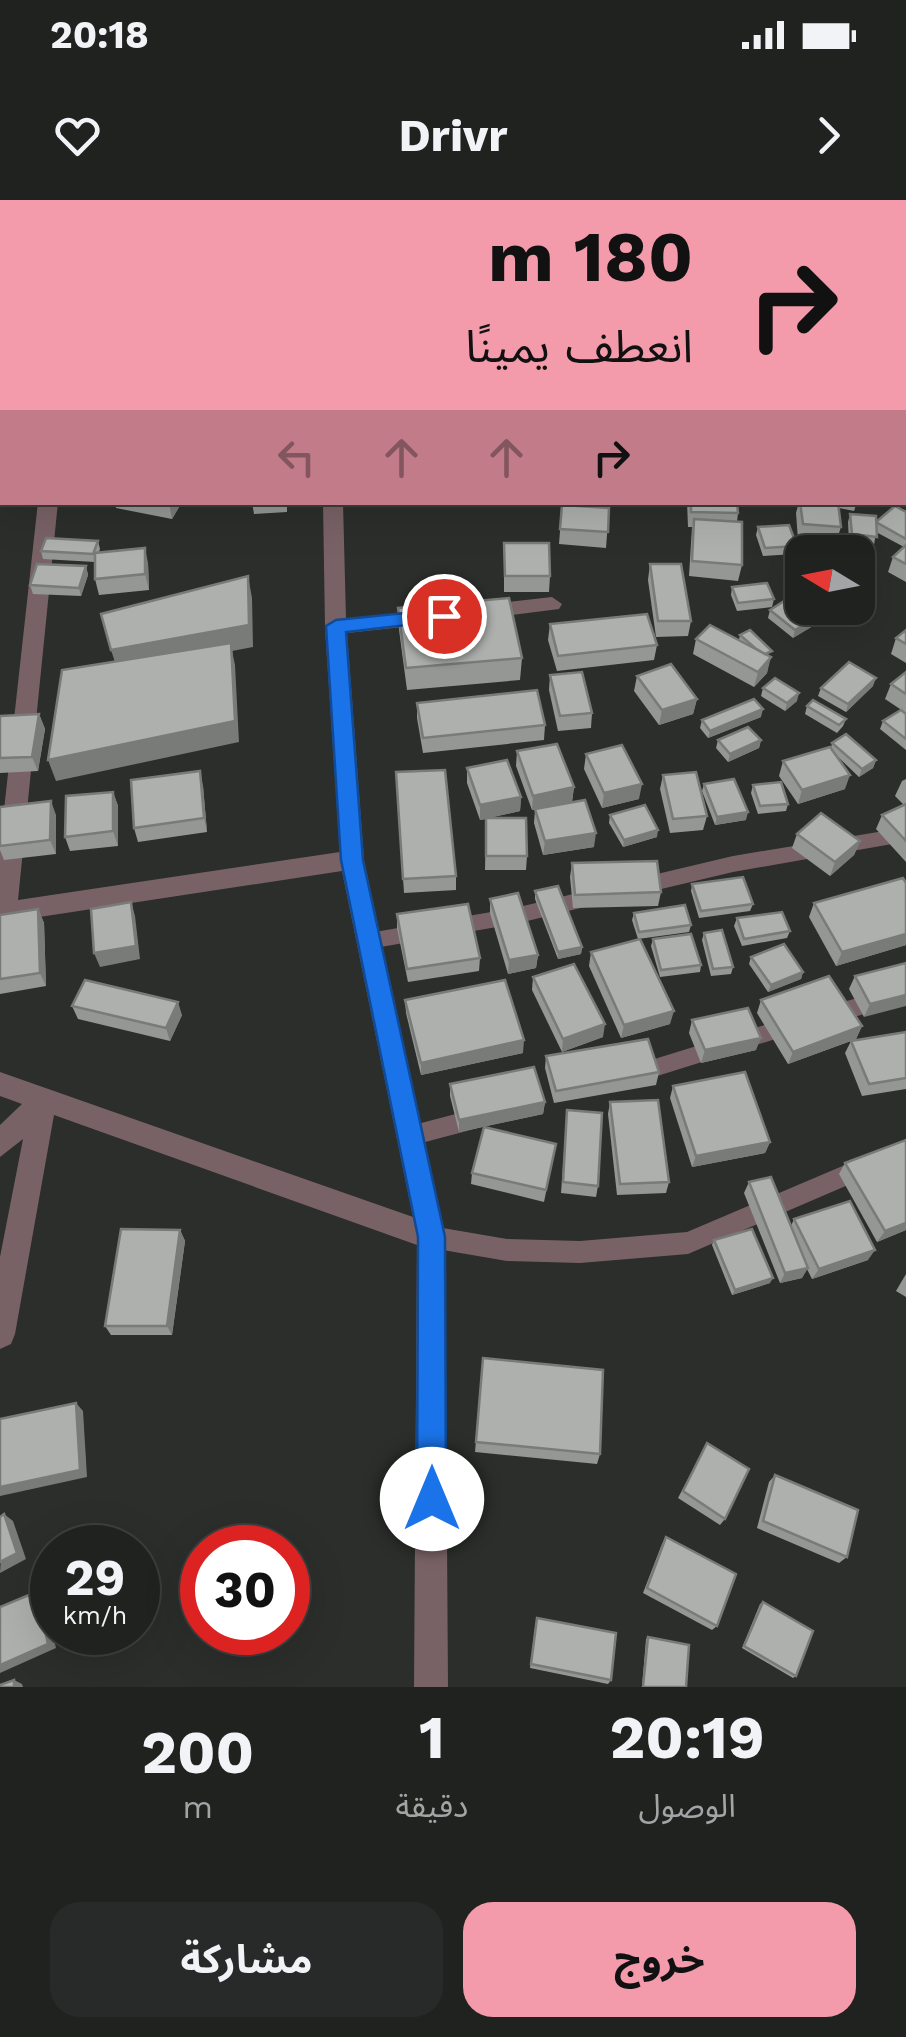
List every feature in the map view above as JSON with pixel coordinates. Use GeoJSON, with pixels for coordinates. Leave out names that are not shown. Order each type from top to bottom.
{"type":"FeatureCollection","features":[{"type":"Feature","properties":{"kind":"street"},"geometry":{"type":"LineString","coordinates":[[48,505],[3,912],[352,860]]}},
{"type":"Feature","properties":{"kind":"street"},"geometry":{"type":"LineString","coordinates":[[333,505],[336,626],[352,860],[432,1237],[431,1687]]}},
{"type":"Feature","properties":{"kind":"street"},"geometry":{"type":"LineString","coordinates":[[336,626],[552,604]]}},
{"type":"Feature","properties":{"kind":"street"},"geometry":{"type":"LineString","coordinates":[[0,1084],[432,1237]]}},
{"type":"Feature","properties":{"kind":"street"},"geometry":{"type":"LineString","coordinates":[[0,1144],[44,1099]]}},
{"type":"Feature","properties":{"kind":"street"},"geometry":{"type":"LineString","coordinates":[[0,1334],[44,1099]]}},
{"type":"Feature","properties":{"kind":"lane"},"geometry":{"type":"LineString","coordinates":[[370,942],[514,916],[733,864],[896,836],[906,846]]}},
{"type":"Feature","properties":{"kind":"lane"},"geometry":{"type":"LineString","coordinates":[[614,1080],[906,993]]}},
{"type":"Feature","properties":{"kind":"lane"},"geometry":{"type":"LineString","coordinates":[[410,1136],[503,1111]]}},
{"type":"Feature","properties":{"kind":"lane"},"geometry":{"type":"LineString","coordinates":[[432,1237],[507,1250],[580,1252],[688,1243],[906,1149]]}},
{"type":"Feature","properties":{"kind":"building"},"geometry":{"type":"Polygon","coordinates":[[[562,505],[609,508],[608,532],[560,529],[562,505]]]}},
{"type":"Feature","properties":{"kind":"building"},"geometry":{"type":"Polygon","coordinates":[[[691,505],[737,505],[738,513],[691,512],[691,505]]]}},
{"type":"Feature","properties":{"kind":"building"},"geometry":{"type":"Polygon","coordinates":[[[800,505],[838,505],[841,527],[803,524],[800,505]]]}},
{"type":"Feature","properties":{"kind":"building"},"geometry":{"type":"Polygon","coordinates":[[[895,506],[906,512],[906,539],[876,522],[895,506]]]}},
{"type":"Feature","properties":{"kind":"building"},"geometry":{"type":"Polygon","coordinates":[[[850,514],[876,516],[877,537],[852,534],[850,514]]]}},
{"type":"Feature","properties":{"kind":"building"},"geometry":{"type":"Polygon","coordinates":[[[694,519],[742,522],[742,565],[692,561],[694,519]]]}},
{"type":"Feature","properties":{"kind":"building"},"geometry":{"type":"Polygon","coordinates":[[[789,525],[793,535],[785,535],[785,547],[765,548],[758,527],[789,525]]]}},
{"type":"Feature","properties":{"kind":"building"},"geometry":{"type":"Polygon","coordinates":[[[46,538],[98,541],[93,554],[41,551],[46,538]]]}},
{"type":"Feature","properties":{"kind":"building"},"geometry":{"type":"Polygon","coordinates":[[[504,543],[549,543],[550,576],[505,576],[504,543]]]}},
{"type":"Feature","properties":{"kind":"building"},"geometry":{"type":"Polygon","coordinates":[[[906,545],[906,564],[893,557],[906,545]]]}},
{"type":"Feature","properties":{"kind":"building"},"geometry":{"type":"Polygon","coordinates":[[[145,548],[145,574],[95,579],[95,553],[145,548]]]}},
{"type":"Feature","properties":{"kind":"building"},"geometry":{"type":"Polygon","coordinates":[[[37,564],[86,566],[79,588],[30,585],[37,564]]]}},
{"type":"Feature","properties":{"kind":"building"},"geometry":{"type":"Polygon","coordinates":[[[650,564],[681,564],[691,621],[658,621],[650,564]]]}},
{"type":"Feature","properties":{"kind":"building"},"geometry":{"type":"Polygon","coordinates":[[[248,576],[249,625],[111,650],[101,614],[248,576]]]}},
{"type":"Feature","properties":{"kind":"building"},"geometry":{"type":"Polygon","coordinates":[[[767,583],[774,599],[738,603],[732,587],[767,583]]]}},
{"type":"Feature","properties":{"kind":"building"},"geometry":{"type":"Polygon","coordinates":[[[509,598],[522,658],[406,668],[398,608],[509,598]]]}},
{"type":"Feature","properties":{"kind":"building"},"geometry":{"type":"Polygon","coordinates":[[[785,600],[785,622],[770,610],[785,600]]]}},
{"type":"Feature","properties":{"kind":"building"},"geometry":{"type":"Polygon","coordinates":[[[647,614],[657,645],[558,656],[550,624],[647,614]]]}},
{"type":"Feature","properties":{"kind":"building"},"geometry":{"type":"Polygon","coordinates":[[[710,625],[771,657],[758,672],[696,639],[710,625]]]}},
{"type":"Feature","properties":{"kind":"building"},"geometry":{"type":"Polygon","coordinates":[[[750,630],[772,651],[765,654],[740,635],[750,630]]]}},
{"type":"Feature","properties":{"kind":"building"},"geometry":{"type":"Polygon","coordinates":[[[906,630],[906,644],[896,638],[906,630]]]}},
{"type":"Feature","properties":{"kind":"building"},"geometry":{"type":"Polygon","coordinates":[[[231,643],[235,721],[48,760],[62,670],[231,643]]]}},
{"type":"Feature","properties":{"kind":"building"},"geometry":{"type":"Polygon","coordinates":[[[849,662],[876,678],[848,704],[821,688],[849,662]]]}},
{"type":"Feature","properties":{"kind":"building"},"geometry":{"type":"Polygon","coordinates":[[[671,664],[697,699],[662,710],[637,676],[671,664]]]}},
{"type":"Feature","properties":{"kind":"building"},"geometry":{"type":"Polygon","coordinates":[[[582,672],[592,713],[560,716],[550,675],[582,672]]]}},
{"type":"Feature","properties":{"kind":"building"},"geometry":{"type":"Polygon","coordinates":[[[906,672],[906,694],[891,684],[906,672]]]}},
{"type":"Feature","properties":{"kind":"building"},"geometry":{"type":"Polygon","coordinates":[[[775,678],[799,693],[787,703],[763,688],[775,678]]]}},
{"type":"Feature","properties":{"kind":"building"},"geometry":{"type":"Polygon","coordinates":[[[537,690],[545,725],[423,738],[417,703],[537,690]]]}},
{"type":"Feature","properties":{"kind":"building"},"geometry":{"type":"Polygon","coordinates":[[[754,699],[763,709],[710,731],[702,720],[754,699]]]}},
{"type":"Feature","properties":{"kind":"building"},"geometry":{"type":"Polygon","coordinates":[[[813,700],[846,719],[839,725],[807,706],[813,700]]]}},
{"type":"Feature","properties":{"kind":"building"},"geometry":{"type":"Polygon","coordinates":[[[901,710],[906,714],[906,739],[883,721],[901,710]]]}},
{"type":"Feature","properties":{"kind":"building"},"geometry":{"type":"Polygon","coordinates":[[[39,714],[32,757],[0,758],[0,716],[39,714]]]}},
{"type":"Feature","properties":{"kind":"building"},"geometry":{"type":"Polygon","coordinates":[[[748,727],[761,740],[730,754],[718,740],[748,727]]]}},
{"type":"Feature","properties":{"kind":"building"},"geometry":{"type":"Polygon","coordinates":[[[846,734],[876,760],[862,769],[832,743],[846,734]]]}},
{"type":"Feature","properties":{"kind":"building"},"geometry":{"type":"Polygon","coordinates":[[[557,744],[574,787],[533,796],[517,751],[557,744]]]}},
{"type":"Feature","properties":{"kind":"building"},"geometry":{"type":"Polygon","coordinates":[[[622,745],[642,784],[604,793],[586,754],[622,745]]]}},
{"type":"Feature","properties":{"kind":"building"},"geometry":{"type":"Polygon","coordinates":[[[830,747],[850,775],[802,790],[783,761],[830,747]]]}},
{"type":"Feature","properties":{"kind":"building"},"geometry":{"type":"Polygon","coordinates":[[[507,760],[521,797],[480,805],[467,768],[507,760]]]}},
{"type":"Feature","properties":{"kind":"building"},"geometry":{"type":"Polygon","coordinates":[[[445,770],[456,876],[403,879],[396,772],[445,770]]]}},
{"type":"Feature","properties":{"kind":"building"},"geometry":{"type":"Polygon","coordinates":[[[200,771],[204,818],[134,828],[131,780],[200,771]]]}},
{"type":"Feature","properties":{"kind":"building"},"geometry":{"type":"Polygon","coordinates":[[[696,772],[707,816],[673,819],[663,775],[696,772]]]}},
{"type":"Feature","properties":{"kind":"building"},"geometry":{"type":"Polygon","coordinates":[[[734,779],[748,812],[717,817],[704,784],[734,779]]]}},
{"type":"Feature","properties":{"kind":"building"},"geometry":{"type":"Polygon","coordinates":[[[781,782],[788,804],[760,806],[753,785],[781,782]]]}},
{"type":"Feature","properties":{"kind":"building"},"geometry":{"type":"Polygon","coordinates":[[[113,792],[113,831],[65,837],[66,796],[113,792]]]}},
{"type":"Feature","properties":{"kind":"building"},"geometry":{"type":"Polygon","coordinates":[[[585,800],[596,833],[545,841],[535,809],[585,800]]]}},
{"type":"Feature","properties":{"kind":"building"},"geometry":{"type":"Polygon","coordinates":[[[51,801],[50,840],[0,846],[0,807],[51,801]]]}},
{"type":"Feature","properties":{"kind":"building"},"geometry":{"type":"Polygon","coordinates":[[[906,804],[906,841],[882,815],[906,804]]]}},
{"type":"Feature","properties":{"kind":"building"},"geometry":{"type":"Polygon","coordinates":[[[645,805],[658,830],[624,840],[610,815],[645,805]]]}},
{"type":"Feature","properties":{"kind":"building"},"geometry":{"type":"Polygon","coordinates":[[[821,813],[860,841],[835,862],[797,834],[821,813]]]}},
{"type":"Feature","properties":{"kind":"building"},"geometry":{"type":"Polygon","coordinates":[[[486,818],[526,818],[527,856],[486,856],[486,818]]]}},
{"type":"Feature","properties":{"kind":"building"},"geometry":{"type":"Polygon","coordinates":[[[657,861],[661,892],[575,895],[572,863],[657,861]]]}},
{"type":"Feature","properties":{"kind":"building"},"geometry":{"type":"Polygon","coordinates":[[[743,877],[753,904],[701,911],[692,884],[743,877]]]}},
{"type":"Feature","properties":{"kind":"building"},"geometry":{"type":"Polygon","coordinates":[[[903,878],[906,934],[842,952],[814,903],[903,878]]]}},
{"type":"Feature","properties":{"kind":"building"},"geometry":{"type":"Polygon","coordinates":[[[558,886],[582,947],[558,952],[535,891],[558,886]]]}},
{"type":"Feature","properties":{"kind":"building"},"geometry":{"type":"Polygon","coordinates":[[[518,893],[538,955],[509,960],[490,899],[518,893]]]}},
{"type":"Feature","properties":{"kind":"building"},"geometry":{"type":"Polygon","coordinates":[[[131,902],[136,946],[94,953],[91,909],[131,902]]]}},
{"type":"Feature","properties":{"kind":"building"},"geometry":{"type":"Polygon","coordinates":[[[468,904],[480,958],[407,969],[397,914],[468,904]]]}},
{"type":"Feature","properties":{"kind":"building"},"geometry":{"type":"Polygon","coordinates":[[[685,905],[691,925],[639,932],[634,913],[685,905]]]}},
{"type":"Feature","properties":{"kind":"building"},"geometry":{"type":"Polygon","coordinates":[[[38,909],[40,973],[0,979],[0,915],[38,909]]]}},
{"type":"Feature","properties":{"kind":"building"},"geometry":{"type":"Polygon","coordinates":[[[782,912],[790,931],[744,939],[737,918],[782,912]]]}},
{"type":"Feature","properties":{"kind":"building"},"geometry":{"type":"Polygon","coordinates":[[[722,930],[733,967],[713,969],[704,933],[722,930]]]}},
{"type":"Feature","properties":{"kind":"building"},"geometry":{"type":"Polygon","coordinates":[[[691,934],[701,965],[661,970],[653,939],[691,934]]]}},
{"type":"Feature","properties":{"kind":"building"},"geometry":{"type":"Polygon","coordinates":[[[640,939],[674,1011],[624,1025],[591,952],[640,939]]]}},
{"type":"Feature","properties":{"kind":"building"},"geometry":{"type":"Polygon","coordinates":[[[784,944],[803,972],[771,985],[751,957],[784,944]]]}},
{"type":"Feature","properties":{"kind":"building"},"geometry":{"type":"Polygon","coordinates":[[[906,963],[906,995],[870,1004],[855,976],[906,963]]]}},
{"type":"Feature","properties":{"kind":"building"},"geometry":{"type":"Polygon","coordinates":[[[574,964],[605,1024],[563,1039],[533,977],[574,964]]]}},
{"type":"Feature","properties":{"kind":"building"},"geometry":{"type":"Polygon","coordinates":[[[829,976],[862,1026],[793,1052],[761,1000],[829,976]]]}},
{"type":"Feature","properties":{"kind":"building"},"geometry":{"type":"Polygon","coordinates":[[[85,980],[178,1002],[166,1028],[72,1006],[85,980]]]}},
{"type":"Feature","properties":{"kind":"building"},"geometry":{"type":"Polygon","coordinates":[[[505,980],[524,1040],[421,1063],[405,1000],[505,980]]]}},
{"type":"Feature","properties":{"kind":"building"},"geometry":{"type":"Polygon","coordinates":[[[748,1008],[761,1038],[705,1050],[692,1020],[748,1008]]]}},
{"type":"Feature","properties":{"kind":"building"},"geometry":{"type":"Polygon","coordinates":[[[906,1032],[906,1078],[869,1084],[851,1041],[906,1032]]]}},
{"type":"Feature","properties":{"kind":"building"},"geometry":{"type":"Polygon","coordinates":[[[648,1039],[659,1072],[556,1091],[546,1056],[648,1039]]]}},
{"type":"Feature","properties":{"kind":"building"},"geometry":{"type":"Polygon","coordinates":[[[534,1067],[545,1102],[459,1120],[450,1084],[534,1067]]]}},
{"type":"Feature","properties":{"kind":"building"},"geometry":{"type":"Polygon","coordinates":[[[745,1072],[770,1142],[696,1156],[673,1086],[745,1072]]]}},
{"type":"Feature","properties":{"kind":"building"},"geometry":{"type":"Polygon","coordinates":[[[658,1100],[669,1182],[620,1184],[610,1102],[658,1100]]]}},
{"type":"Feature","properties":{"kind":"building"},"geometry":{"type":"Polygon","coordinates":[[[567,1110],[602,1113],[598,1186],[563,1182],[567,1110]]]}},
{"type":"Feature","properties":{"kind":"building"},"geometry":{"type":"Polygon","coordinates":[[[484,1127],[556,1144],[546,1190],[472,1173],[484,1127]]]}},
{"type":"Feature","properties":{"kind":"building"},"geometry":{"type":"Polygon","coordinates":[[[906,1140],[906,1223],[885,1231],[845,1163],[906,1140]]]}},
{"type":"Feature","properties":{"kind":"building"},"geometry":{"type":"Polygon","coordinates":[[[771,1177],[808,1268],[785,1273],[749,1182],[771,1177]]]}},
{"type":"Feature","properties":{"kind":"building"},"geometry":{"type":"Polygon","coordinates":[[[850,1201],[875,1250],[819,1269],[794,1219],[850,1201]]]}},
{"type":"Feature","properties":{"kind":"building"},"geometry":{"type":"Polygon","coordinates":[[[121,1229],[180,1230],[167,1326],[105,1326],[121,1229]]]}},
{"type":"Feature","properties":{"kind":"building"},"geometry":{"type":"Polygon","coordinates":[[[752,1229],[773,1278],[735,1290],[714,1240],[752,1229]]]}},
{"type":"Feature","properties":{"kind":"building"},"geometry":{"type":"Polygon","coordinates":[[[483,1358],[603,1370],[600,1454],[476,1442],[483,1358]]]}},
{"type":"Feature","properties":{"kind":"building"},"geometry":{"type":"Polygon","coordinates":[[[76,1403],[80,1470],[0,1487],[0,1419],[76,1403]]]}},
{"type":"Feature","properties":{"kind":"building"},"geometry":{"type":"Polygon","coordinates":[[[707,1443],[749,1469],[725,1519],[683,1491],[707,1443]]]}},
{"type":"Feature","properties":{"kind":"building"},"geometry":{"type":"Polygon","coordinates":[[[775,1475],[858,1510],[847,1557],[763,1521],[775,1475]]]}},
{"type":"Feature","properties":{"kind":"building"},"geometry":{"type":"Polygon","coordinates":[[[4,1514],[17,1553],[0,1562],[0,1517],[4,1514]]]}},
{"type":"Feature","properties":{"kind":"building"},"geometry":{"type":"Polygon","coordinates":[[[666,1537],[736,1574],[717,1626],[647,1588],[666,1537]]]}},
{"type":"Feature","properties":{"kind":"building"},"geometry":{"type":"Polygon","coordinates":[[[30,1594],[30,1652],[0,1665],[0,1607],[30,1594]]]}},
{"type":"Feature","properties":{"kind":"building"},"geometry":{"type":"Polygon","coordinates":[[[763,1602],[813,1631],[796,1676],[744,1646],[763,1602]]]}},
{"type":"Feature","properties":{"kind":"building"},"geometry":{"type":"Polygon","coordinates":[[[537,1618],[616,1633],[611,1680],[531,1664],[537,1618]]]}},
{"type":"Feature","properties":{"kind":"building"},"geometry":{"type":"Polygon","coordinates":[[[648,1637],[689,1645],[686,1687],[643,1687],[648,1637]]]}},
{"type":"Feature","properties":{"kind":"building"},"geometry":{"type":"Polygon","coordinates":[[[14,1680],[14,1687],[0,1687],[0,1685],[14,1680]]]}},
{"type":"Feature","properties":{"kind":"route"},"geometry":{"type":"LineString","coordinates":[[432,1499],[432,1237],[352,860],[336,626],[444,616]]}}]}
